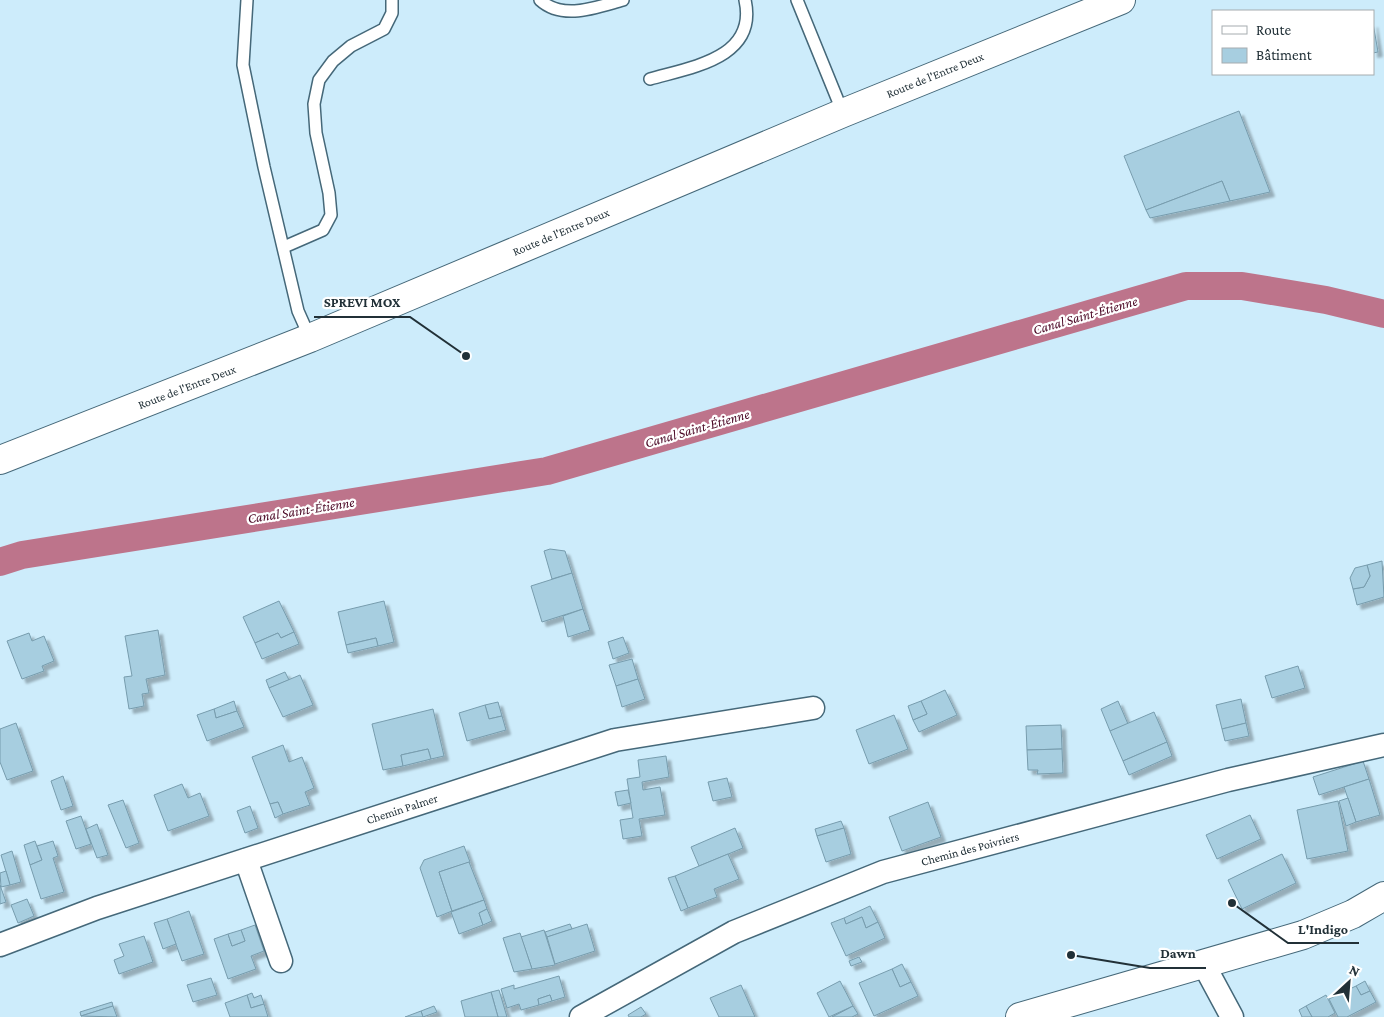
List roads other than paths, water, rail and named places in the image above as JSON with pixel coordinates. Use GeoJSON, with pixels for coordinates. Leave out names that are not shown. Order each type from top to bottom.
{"type":"FeatureCollection","features":[{"type":"Feature","properties":{"kind":"main road","name":"Route de l'Entre Deux"},"geometry":{"type":"LineString","coordinates":[[0,460],[310,338],[843,113],[1121,0]]}},
{"type":"Feature","properties":{"kind":"main road"},"geometry":{"type":"LineString","coordinates":[[1020,1017],[1303,935],[1353,914],[1384,896]]}},
{"type":"Feature","properties":{"kind":"main road"},"geometry":{"type":"LineString","coordinates":[[1036,1017],[1064,1005]]}},
{"type":"Feature","properties":{"kind":"street","name":"Chemin Palmer"},"geometry":{"type":"LineString","coordinates":[[0,945],[97,908],[615,740],[813,708]]}},
{"type":"Feature","properties":{"kind":"street","name":"Chemin des Poivriers"},"geometry":{"type":"LineString","coordinates":[[581,1017],[734,932],[883,872],[1228,780],[1384,745]]}},
{"type":"Feature","properties":{"kind":"street"},"geometry":{"type":"LineString","coordinates":[[246,860],[281,961]]}},
{"type":"Feature","properties":{"kind":"street"},"geometry":{"type":"LineString","coordinates":[[1204,965],[1232,1017]]}},
{"type":"Feature","properties":{"kind":"lane"},"geometry":{"type":"LineString","coordinates":[[247,0],[243,65],[264,167],[298,311],[310,338]]}},
{"type":"Feature","properties":{"kind":"lane"},"geometry":{"type":"LineString","coordinates":[[284,247],[323,230],[331,215],[329,193],[316,133],[314,104],[319,80],[333,61],[352,46],[384,29],[392,13],[392,0]]}},
{"type":"Feature","properties":{"kind":"lane"},"geometry":{"type":"LineString","coordinates":[[540,0],[555,9],[577,12],[623,0]]}},
{"type":"Feature","properties":{"kind":"lane"},"geometry":{"type":"LineString","coordinates":[[650,79],[701,65],[724,54],[740,41],[746,30],[745,0]]}},
{"type":"Feature","properties":{"kind":"lane"},"geometry":{"type":"LineString","coordinates":[[797,0],[843,113]]}},
{"type":"Feature","properties":{"kind":"waterway","name":"Canal Saint-Étienne"},"geometry":{"type":"LineString","coordinates":[[0,562],[22,555],[547,471],[1186,286],[1242,286],[1326,300],[1384,314]]}},
{"type":"Feature","properties":{"kind":"place","name":"SPREVI MOX"},"geometry":{"type":"Point","coordinates":[466,356]}},
{"type":"Feature","properties":{"kind":"place","name":"L'Indigo"},"geometry":{"type":"Point","coordinates":[1232,903]}},
{"type":"Feature","properties":{"kind":"place","name":"Dawn"},"geometry":{"type":"Point","coordinates":[1071,955]}}]}
